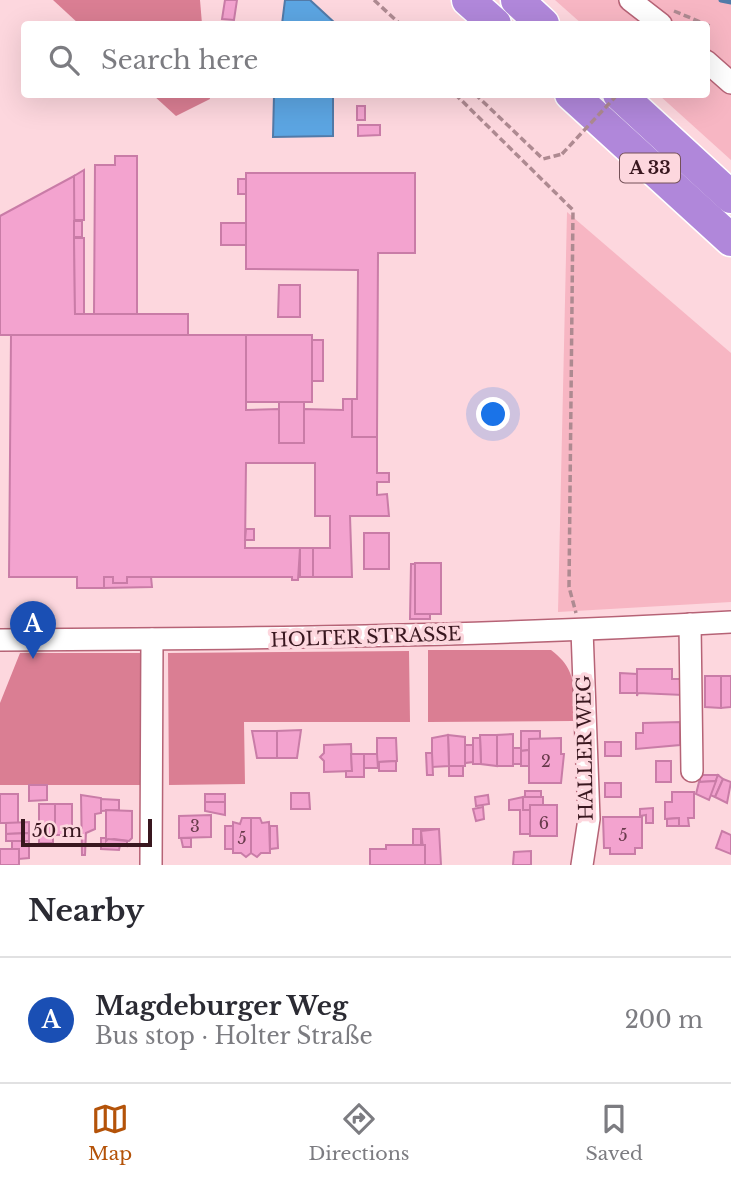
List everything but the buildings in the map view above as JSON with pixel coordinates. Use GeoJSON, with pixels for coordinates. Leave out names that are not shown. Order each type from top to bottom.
{"type":"FeatureCollection","features":[{"type":"Feature","properties":{"kind":"highway"},"geometry":{"type":"LineString","coordinates":[[468,0],[492,21]]}},
{"type":"Feature","properties":{"kind":"highway"},"geometry":{"type":"LineString","coordinates":[[517,0],[540,21]]}},
{"type":"Feature","properties":{"kind":"highway","name":"A 33"},"geometry":{"type":"LineString","coordinates":[[575,98],[731,240]]}},
{"type":"Feature","properties":{"kind":"highway","name":"A 33"},"geometry":{"type":"LineString","coordinates":[[622,98],[731,197]]}},
{"type":"Feature","properties":{"kind":"street"},"geometry":{"type":"LineString","coordinates":[[630,0],[657,21]]}},
{"type":"Feature","properties":{"kind":"street"},"geometry":{"type":"LineString","coordinates":[[710,65],[731,83]]}},
{"type":"Feature","properties":{"kind":"street","name":"HOLTER STRASSE"},"geometry":{"type":"LineString","coordinates":[[0,640],[266,640],[580,624],[731,622]]}},
{"type":"Feature","properties":{"kind":"street","name":"HALLER WEG"},"geometry":{"type":"LineString","coordinates":[[580,624],[589,818],[582,865]]}},
{"type":"Feature","properties":{"kind":"street"},"geometry":{"type":"LineString","coordinates":[[690,624],[692,771]]}},
{"type":"Feature","properties":{"kind":"street"},"geometry":{"type":"LineString","coordinates":[[151,865],[152,639]]}},
{"type":"Feature","properties":{"kind":"path"},"geometry":{"type":"LineString","coordinates":[[374,0],[397,21]]}},
{"type":"Feature","properties":{"kind":"path"},"geometry":{"type":"LineString","coordinates":[[460,98],[573,210],[569,587],[580,624]]}},
{"type":"Feature","properties":{"kind":"path"},"geometry":{"type":"LineString","coordinates":[[479,98],[543,159],[562,154],[614,98]]}},
{"type":"Feature","properties":{"kind":"shaded area"},"geometry":{"type":"Polygon","coordinates":[[[53,0],[200,0],[202,21],[76,21],[53,0]]]}},
{"type":"Feature","properties":{"kind":"shaded area"},"geometry":{"type":"Polygon","coordinates":[[[555,0],[620,0],[648,21],[579,21],[555,0]]]}},
{"type":"Feature","properties":{"kind":"shaded area"},"geometry":{"type":"Polygon","coordinates":[[[645,0],[731,0],[731,75],[710,57],[710,21],[670,21],[645,0]]]}},
{"type":"Feature","properties":{"kind":"shaded area"},"geometry":{"type":"Polygon","coordinates":[[[710,73],[731,94],[731,160],[662,98],[710,98],[710,73]]]}},
{"type":"Feature","properties":{"kind":"shaded area"},"geometry":{"type":"Polygon","coordinates":[[[156,98],[210,98],[210,99],[176,116],[156,98]]]}},
{"type":"Feature","properties":{"kind":"shaded area"},"geometry":{"type":"Polygon","coordinates":[[[567,212],[731,353],[731,602],[558,612],[567,212]]]}},
{"type":"Feature","properties":{"kind":"shaded area"},"geometry":{"type":"Polygon","coordinates":[[[428,650],[551,650],[570,673],[573,721],[428,722],[428,650]]]}},
{"type":"Feature","properties":{"kind":"shaded area"},"geometry":{"type":"Polygon","coordinates":[[[409,651],[410,722],[244,722],[245,784],[169,785],[168,653],[409,651]]]}},
{"type":"Feature","properties":{"kind":"shaded area"},"geometry":{"type":"Polygon","coordinates":[[[20,653],[141,653],[141,785],[0,785],[0,703],[20,653]]]}},
{"type":"Feature","properties":{"kind":"water"},"geometry":{"type":"Polygon","coordinates":[[[285,0],[310,0],[333,21],[282,21],[285,0]]]}},
{"type":"Feature","properties":{"kind":"water"},"geometry":{"type":"Polygon","coordinates":[[[274,98],[333,98],[333,136],[273,137],[274,98]]]}},
{"type":"Feature","properties":{"kind":"waterway"},"geometry":{"type":"LineString","coordinates":[[721,0],[731,2]]}},
{"type":"Feature","properties":{"kind":"place","name":"Magdeburger Weg"},"geometry":{"type":"Point","coordinates":[33,659]}}]}
